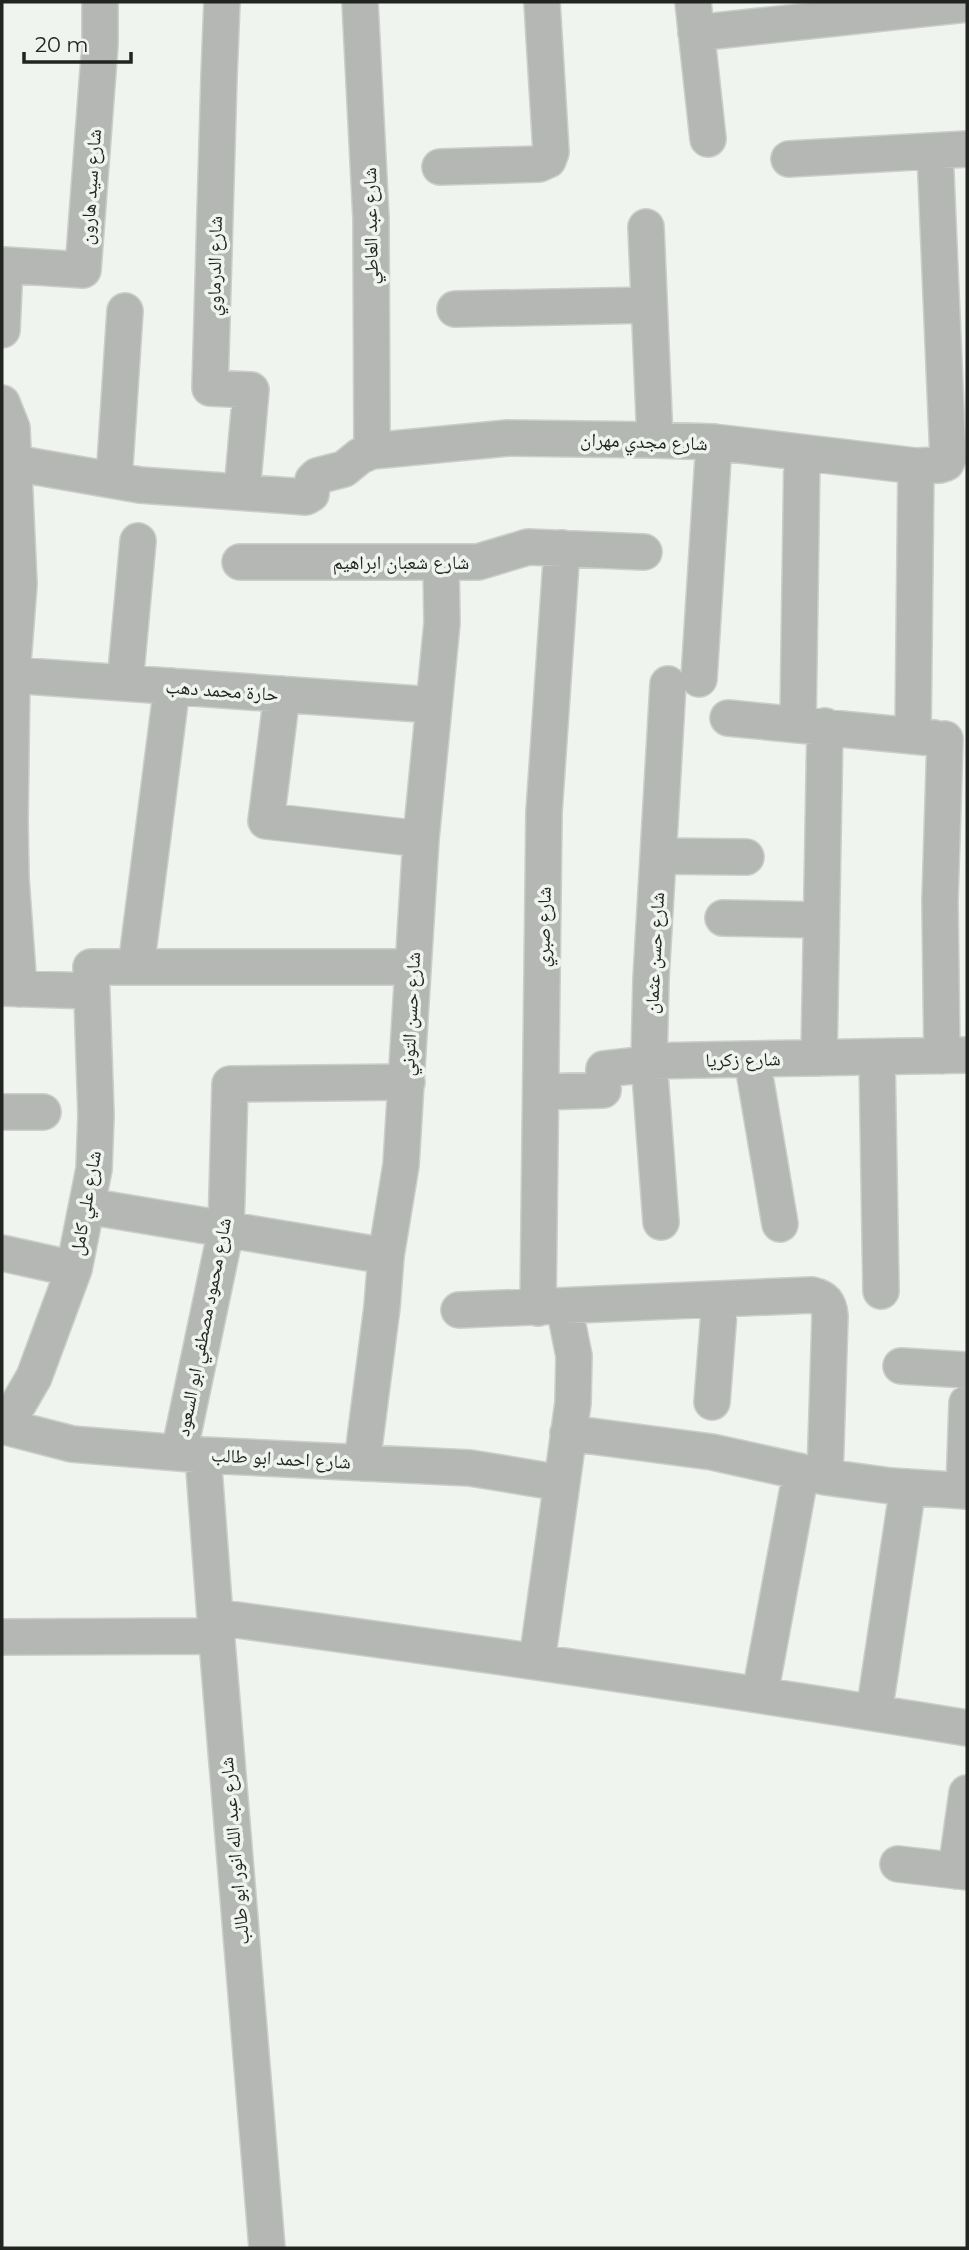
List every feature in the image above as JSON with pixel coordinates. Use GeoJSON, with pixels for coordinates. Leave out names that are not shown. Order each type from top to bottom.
{"type":"FeatureCollection","features":[{"type":"Feature","properties":{"kind":"street","name":"شارع سيد هارون"},"geometry":{"type":"LineString","coordinates":[[2,330],[5,265],[83,270],[100,44],[100,2]]}},
{"type":"Feature","properties":{"kind":"street","name":"شارع الدرماوي"},"geometry":{"type":"LineString","coordinates":[[222,2],[210,388],[251,390],[242,491]]}},
{"type":"Feature","properties":{"kind":"street","name":"شارع عبد العاطي"},"geometry":{"type":"LineString","coordinates":[[360,2],[371,219],[372,451]]}},
{"type":"Feature","properties":{"kind":"street"},"geometry":{"type":"LineString","coordinates":[[440,167],[539,164],[548,160],[551,152],[542,2]]}},
{"type":"Feature","properties":{"kind":"street"},"geometry":{"type":"LineString","coordinates":[[708,139],[694,17],[967,4]]}},
{"type":"Feature","properties":{"kind":"street"},"geometry":{"type":"LineString","coordinates":[[789,159],[951,150]]}},
{"type":"Feature","properties":{"kind":"street","name":"شارع مجدي مهران"},"geometry":{"type":"LineString","coordinates":[[372,451],[508,438],[655,440],[714,442],[916,466],[940,466],[946,463],[951,150]]}},
{"type":"Feature","properties":{"kind":"street"},"geometry":{"type":"LineString","coordinates":[[646,227],[655,440]]}},
{"type":"Feature","properties":{"kind":"street"},"geometry":{"type":"LineString","coordinates":[[455,309],[649,305]]}},
{"type":"Feature","properties":{"kind":"street"},"geometry":{"type":"LineString","coordinates":[[114,480],[125,312]]}},
{"type":"Feature","properties":{"kind":"street"},"geometry":{"type":"LineString","coordinates":[[4,409],[12,428],[19,584],[12,675],[10,822],[6,878],[10,988],[91,991]]}},
{"type":"Feature","properties":{"kind":"street","name":"شارع حسن عثمان"},"geometry":{"type":"LineString","coordinates":[[661,1222],[649,1061],[651,979],[660,856],[714,442]]}},
{"type":"Feature","properties":{"kind":"street"},"geometry":{"type":"LineString","coordinates":[[14,463],[140,485],[306,496],[311,494],[313,480],[317,476],[344,469],[360,456],[372,451]]}},
{"type":"Feature","properties":{"kind":"street"},"geometry":{"type":"LineString","coordinates":[[802,454],[821,920],[819,1058]]}},
{"type":"Feature","properties":{"kind":"street"},"geometry":{"type":"LineString","coordinates":[[916,466],[942,739],[954,958],[955,1055]]}},
{"type":"Feature","properties":{"kind":"street"},"geometry":{"type":"LineString","coordinates":[[125,683],[138,541]]}},
{"type":"Feature","properties":{"kind":"street","name":"شارع شعبان ابراهيم"},"geometry":{"type":"LineString","coordinates":[[240,562],[478,562],[528,547],[644,552]]}},
{"type":"Feature","properties":{"kind":"street","name":"شارع صبري"},"geometry":{"type":"LineString","coordinates":[[537,1661],[573,1403],[574,1356],[551,1307],[541,1092],[544,812],[562,548]]}},
{"type":"Feature","properties":{"kind":"street","name":"شارع حسن التوني"},"geometry":{"type":"LineString","coordinates":[[362,1462],[386,1256],[401,1165],[421,839],[442,623],[441,563]]}},
{"type":"Feature","properties":{"kind":"street","name":"حارة محمد دهب"},"geometry":{"type":"LineString","coordinates":[[12,675],[433,705]]}},
{"type":"Feature","properties":{"kind":"street"},"geometry":{"type":"LineString","coordinates":[[172,686],[136,967],[413,967]]}},
{"type":"Feature","properties":{"kind":"street"},"geometry":{"type":"LineString","coordinates":[[282,694],[266,821],[421,839]]}},
{"type":"Feature","properties":{"kind":"street"},"geometry":{"type":"LineString","coordinates":[[728,718],[942,739]]}},
{"type":"Feature","properties":{"kind":"street"},"geometry":{"type":"LineString","coordinates":[[660,856],[746,857]]}},
{"type":"Feature","properties":{"kind":"street"},"geometry":{"type":"LineString","coordinates":[[723,918],[821,920]]}},
{"type":"Feature","properties":{"kind":"street","name":"شارع علي كامل"},"geometry":{"type":"LineString","coordinates":[[3,1427],[34,1377],[74,1269],[87,1206],[94,1169],[96,1115],[91,967],[136,967]]}},
{"type":"Feature","properties":{"kind":"street","name":"شارع زكريا"},"geometry":{"type":"LineString","coordinates":[[541,1092],[603,1090],[604,1069],[640,1065],[649,1061],[955,1055]]}},
{"type":"Feature","properties":{"kind":"street"},"geometry":{"type":"LineString","coordinates":[[877,1057],[881,1291]]}},
{"type":"Feature","properties":{"kind":"street"},"geometry":{"type":"LineString","coordinates":[[752,1059],[780,1224]]}},
{"type":"Feature","properties":{"kind":"street","name":"شارع محمود مصطفي ابو السعود"},"geometry":{"type":"LineString","coordinates":[[191,1454],[226,1230],[230,1084],[407,1082]]}},
{"type":"Feature","properties":{"kind":"street"},"geometry":{"type":"LineString","coordinates":[[2,1112],[43,1112]]}},
{"type":"Feature","properties":{"kind":"street"},"geometry":{"type":"LineString","coordinates":[[87,1206],[386,1256]]}},
{"type":"Feature","properties":{"kind":"street"},"geometry":{"type":"LineString","coordinates":[[2,1253],[74,1269]]}},
{"type":"Feature","properties":{"kind":"street"},"geometry":{"type":"LineString","coordinates":[[459,1311],[812,1295],[822,1298],[829,1306],[813,1474],[760,1694]]}},
{"type":"Feature","properties":{"kind":"street"},"geometry":{"type":"LineString","coordinates":[[712,1402],[720,1299]]}},
{"type":"Feature","properties":{"kind":"street"},"geometry":{"type":"LineString","coordinates":[[901,1366],[967,1370]]}},
{"type":"Feature","properties":{"kind":"street"},"geometry":{"type":"LineString","coordinates":[[568,1433],[712,1452],[813,1474],[908,1487],[966,1491],[967,1403]]}},
{"type":"Feature","properties":{"kind":"street","name":"شارع احمد ابو طالب"},"geometry":{"type":"LineString","coordinates":[[3,1427],[72,1444],[191,1454],[470,1468],[561,1483]]}},
{"type":"Feature","properties":{"kind":"street","name":"شارع عبد الله انور ابو طالب"},"geometry":{"type":"LineString","coordinates":[[191,1454],[216,1626],[267,2248]]}},
{"type":"Feature","properties":{"kind":"street"},"geometry":{"type":"LineString","coordinates":[[874,1713],[908,1487]]}},
{"type":"Feature","properties":{"kind":"street"},"geometry":{"type":"LineString","coordinates":[[2,1637],[216,1626],[537,1661],[967,1728]]}},
{"type":"Feature","properties":{"kind":"street"},"geometry":{"type":"LineString","coordinates":[[898,1864],[962,1872],[967,1793]]}}]}
